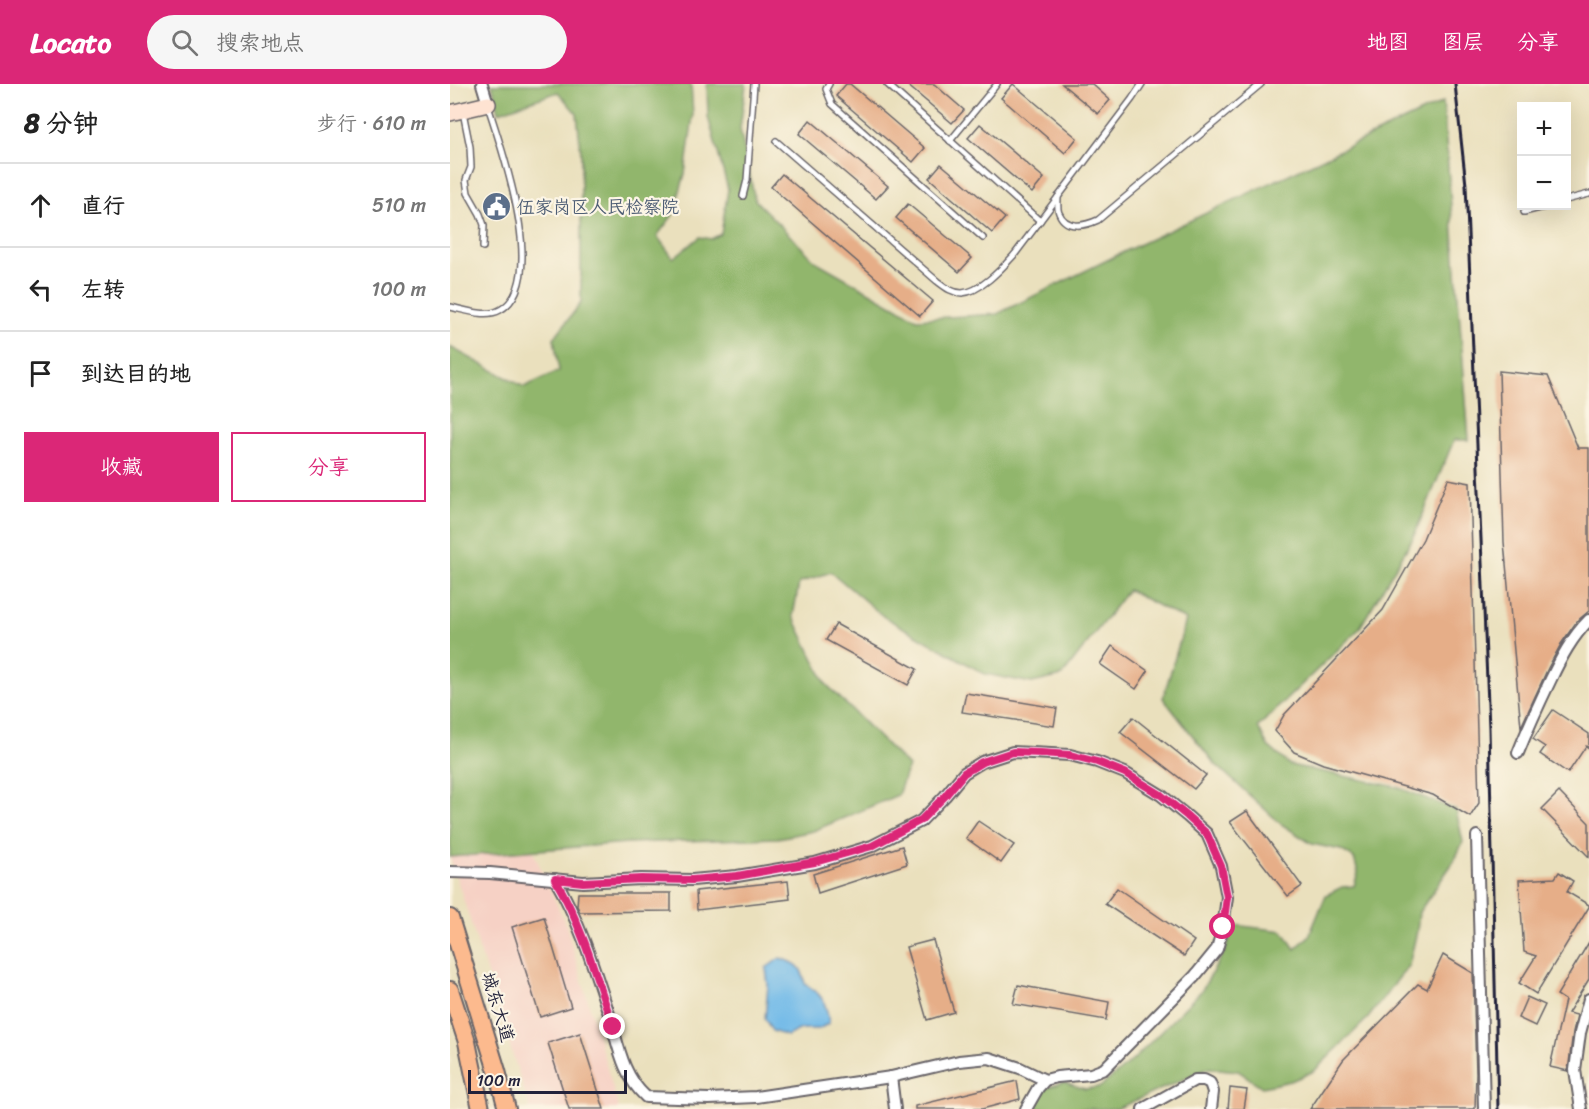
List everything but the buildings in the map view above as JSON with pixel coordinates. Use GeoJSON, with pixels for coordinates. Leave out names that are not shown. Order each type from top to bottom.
{"type":"FeatureCollection","features":[{"type":"Feature","properties":{"kind":"main road","name":"城东大道"},"geometry":{"type":"LineString","coordinates":[[450,918],[507,1109]]}},
{"type":"Feature","properties":{"kind":"main road"},"geometry":{"type":"LineString","coordinates":[[450,990],[467,1042],[481,1109]]}},
{"type":"Feature","properties":{"kind":"street"},"geometry":{"type":"LineString","coordinates":[[456,111],[488,104],[482,84]]}},
{"type":"Feature","properties":{"kind":"street"},"geometry":{"type":"LineString","coordinates":[[1518,753],[1531,718],[1563,654],[1589,620]]}},
{"type":"Feature","properties":{"kind":"street"},"geometry":{"type":"LineString","coordinates":[[450,872],[490,873],[583,882],[641,879],[692,880],[737,876],[815,862],[872,846],[921,820],[964,773],[982,762],[1013,752],[1070,755],[1125,773],[1161,795],[1207,834],[1221,866],[1227,897],[1217,949],[1195,976],[1104,1069],[1091,1074],[1046,1080],[1038,1088],[1026,1109]]}},
{"type":"Feature","properties":{"kind":"street"},"geometry":{"type":"LineString","coordinates":[[1477,836],[1484,1109]]}},
{"type":"Feature","properties":{"kind":"street"},"geometry":{"type":"LineString","coordinates":[[555,879],[568,901],[585,942],[624,1066],[637,1089],[646,1097],[709,1099],[756,1097],[891,1077],[959,1061],[989,1058],[1020,1068],[1046,1080]]}},
{"type":"Feature","properties":{"kind":"street"},"geometry":{"type":"LineString","coordinates":[[1581,1109],[1575,1070],[1580,1033],[1589,999]]}},
{"type":"Feature","properties":{"kind":"street"},"geometry":{"type":"LineString","coordinates":[[891,1077],[895,1109]]}},
{"type":"Feature","properties":{"kind":"street"},"geometry":{"type":"LineString","coordinates":[[1143,1109],[1194,1080],[1204,1080],[1210,1083],[1213,1092],[1211,1109]]}},
{"type":"Feature","properties":{"kind":"lane"},"geometry":{"type":"LineString","coordinates":[[743,196],[747,180],[754,84]]}},
{"type":"Feature","properties":{"kind":"lane"},"geometry":{"type":"LineString","coordinates":[[829,84],[826,89],[832,104],[983,238]]}},
{"type":"Feature","properties":{"kind":"lane"},"geometry":{"type":"LineString","coordinates":[[887,84],[1040,221]]}},
{"type":"Feature","properties":{"kind":"lane"},"geometry":{"type":"LineString","coordinates":[[950,141],[998,84]]}},
{"type":"Feature","properties":{"kind":"lane"},"geometry":{"type":"LineString","coordinates":[[776,141],[937,281],[950,291],[963,293],[994,276],[1015,254],[1142,84]]}},
{"type":"Feature","properties":{"kind":"lane"},"geometry":{"type":"LineString","coordinates":[[1058,197],[1058,212],[1072,225],[1085,226],[1098,220],[1261,84]]}},
{"type":"Feature","properties":{"kind":"lane"},"geometry":{"type":"LineString","coordinates":[[450,307],[482,313],[499,311],[512,300],[518,287],[522,258],[519,215],[488,104]]}},
{"type":"Feature","properties":{"kind":"lane"},"geometry":{"type":"LineString","coordinates":[[456,111],[470,147],[471,167],[466,180],[468,193],[484,225],[483,247]]}},
{"type":"Feature","properties":{"kind":"lane"},"geometry":{"type":"LineString","coordinates":[[1571,199],[1589,194]]}},
{"type":"Feature","properties":{"kind":"lane"},"geometry":{"type":"LineString","coordinates":[[1524,212],[1532,210]]}},
{"type":"Feature","properties":{"kind":"shaded area"},"geometry":{"type":"Polygon","coordinates":[[[533,851],[566,925],[619,1109],[530,1109],[450,857],[533,851]]]}},
{"type":"Feature","properties":{"kind":"green space"},"geometry":{"type":"Polygon","coordinates":[[[492,84],[691,84],[693,115],[685,174],[673,215],[657,236],[673,258],[700,237],[711,239],[721,234],[728,189],[708,117],[707,84],[746,84],[740,129],[755,200],[815,261],[917,319],[997,314],[1443,102],[1469,440],[1454,440],[1413,538],[1359,629],[1258,727],[1268,746],[1290,765],[1397,787],[1456,810],[1463,842],[1454,861],[1419,912],[1409,965],[1368,1018],[1314,1071],[1291,1081],[1262,1087],[1238,1071],[1209,1068],[1116,1109],[1032,1109],[1045,1088],[1064,1082],[1085,1089],[1100,1087],[1133,1060],[1202,990],[1226,949],[1234,925],[1283,931],[1295,949],[1309,936],[1326,895],[1342,887],[1354,886],[1358,873],[1354,858],[1341,850],[1312,844],[1281,824],[1214,763],[1163,698],[1186,620],[1128,590],[1062,676],[1032,683],[985,674],[884,617],[831,572],[799,583],[793,616],[826,684],[908,766],[898,795],[813,831],[778,838],[628,843],[450,857],[450,347],[524,387],[559,371],[554,338],[581,303],[581,154],[577,114],[558,92],[499,112],[492,84]]]}},
{"type":"Feature","properties":{"kind":"water"},"geometry":{"type":"Polygon","coordinates":[[[780,958],[795,964],[800,969],[805,984],[823,1000],[829,1023],[819,1029],[801,1029],[787,1036],[772,1031],[765,1019],[768,985],[766,968],[780,958]]]}},
{"type":"Feature","properties":{"kind":"railway"},"geometry":{"type":"LineString","coordinates":[[1455,84],[1466,185],[1489,728],[1498,1109]]}},
{"type":"Feature","properties":{"kind":"place","name":"伍家岗区人民检察院"},"geometry":{"type":"Point","coordinates":[496,207]}},
{"type":"Feature","properties":{"kind":"route"},"geometry":{"type":"LineString","coordinates":[[613,1027],[585,942],[568,901],[555,879],[583,882],[641,879],[692,880],[737,876],[815,862],[872,846],[902,831],[921,820],[964,773],[982,762],[1013,752],[1070,755],[1097,762],[1125,773],[1161,795],[1187,816],[1207,834],[1221,866],[1227,897],[1223,927]]}}]}
